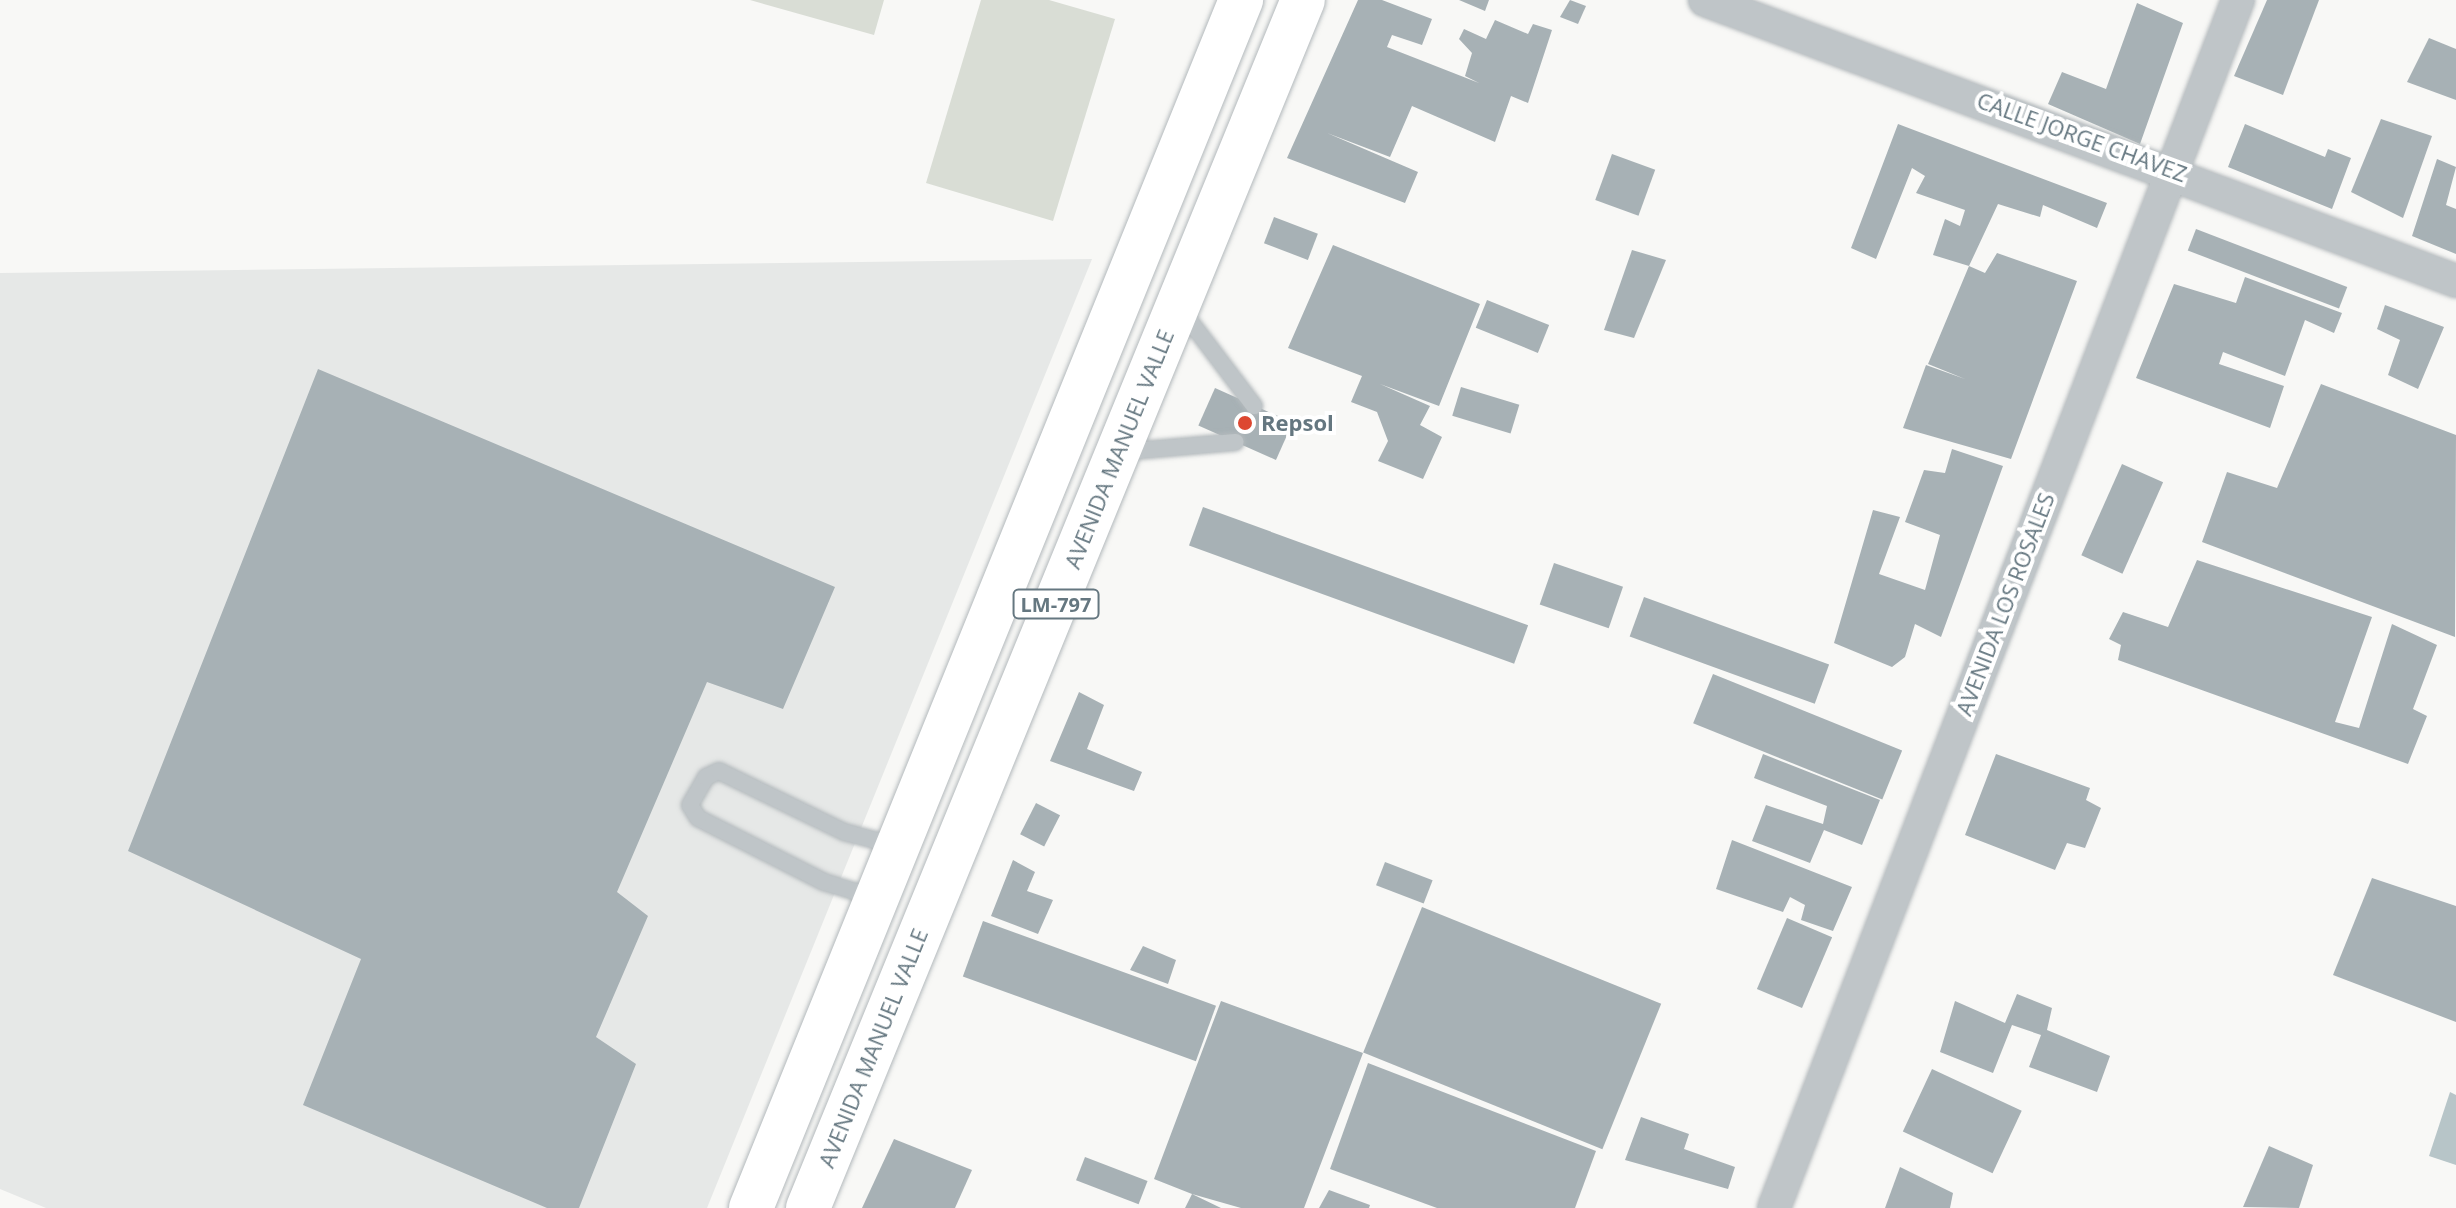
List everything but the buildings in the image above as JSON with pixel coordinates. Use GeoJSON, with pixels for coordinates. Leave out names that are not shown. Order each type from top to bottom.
{"type":"FeatureCollection","features":[{"type":"Feature","properties":{"kind":"main road","name":"LM-797"},"geometry":{"type":"LineString","coordinates":[[751,1208],[1241,0]]}},
{"type":"Feature","properties":{"kind":"main road","name":"AVENIDA MANUEL VALLE"},"geometry":{"type":"LineString","coordinates":[[808,1208],[1303,0]]}},
{"type":"Feature","properties":{"kind":"street","name":"CALLE JORGE CHAVEZ"},"geometry":{"type":"LineString","coordinates":[[1705,0],[2171,170],[2456,281]]}},
{"type":"Feature","properties":{"kind":"street","name":"AVENIDA LOS ROSALES"},"geometry":{"type":"LineString","coordinates":[[1774,1208],[2238,0]]}},
{"type":"Feature","properties":{"kind":"lane"},"geometry":{"type":"LineString","coordinates":[[1177,303],[1254,406]]}},
{"type":"Feature","properties":{"kind":"lane"},"geometry":{"type":"LineString","coordinates":[[1119,452],[1236,442]]}},
{"type":"Feature","properties":{"kind":"lane"},"geometry":{"type":"LineString","coordinates":[[877,898],[824,882],[698,818],[690,805],[706,777],[719,771],[844,832],[898,847]]}},
{"type":"Feature","properties":{"kind":"shaded area"},"geometry":{"type":"Polygon","coordinates":[[[750,0],[884,0],[874,35],[750,0]]]}},
{"type":"Feature","properties":{"kind":"shaded area"},"geometry":{"type":"Polygon","coordinates":[[[981,0],[1049,0],[1115,19],[1053,221],[926,183],[981,0]]]}},
{"type":"Feature","properties":{"kind":"shaded area"},"geometry":{"type":"Polygon","coordinates":[[[1092,259],[707,1208],[46,1208],[0,1189],[0,273],[1092,259]]]}},
{"type":"Feature","properties":{"kind":"shaded area"},"geometry":{"type":"Polygon","coordinates":[[[2450,1092],[2456,1095],[2456,1165],[2429,1156],[2450,1092]]]}},
{"type":"Feature","properties":{"kind":"place","name":"Repsol"},"geometry":{"type":"Point","coordinates":[1245,423]}}]}
